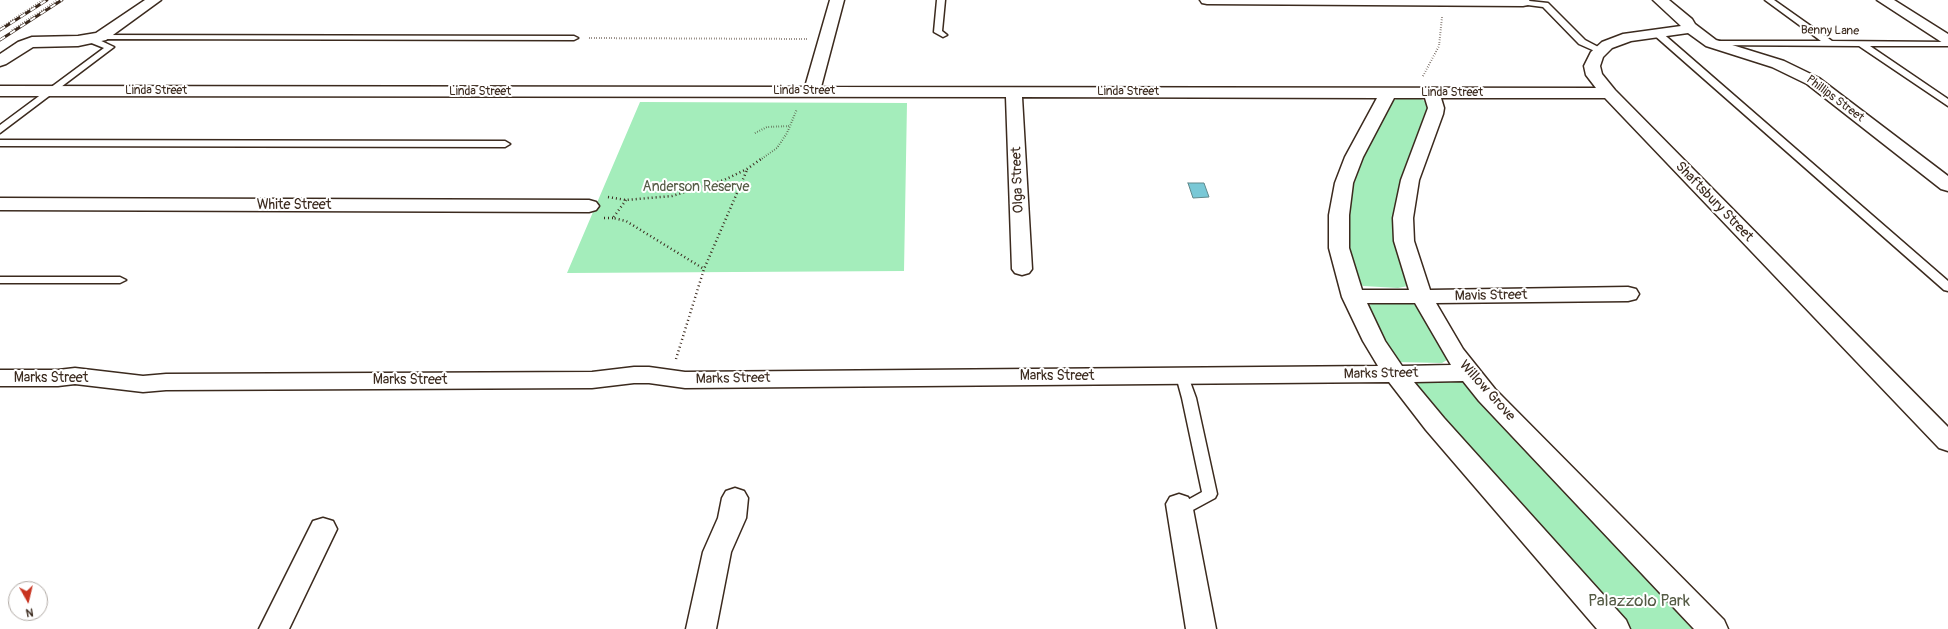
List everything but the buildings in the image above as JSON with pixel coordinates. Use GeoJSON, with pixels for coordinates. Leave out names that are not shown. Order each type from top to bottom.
{"type":"FeatureCollection","features":[{"type":"Feature","properties":{"kind":"street"},"geometry":{"type":"LineString","coordinates":[[0,61],[27,44],[96,38],[154,0]]}},
{"type":"Feature","properties":{"kind":"street"},"geometry":{"type":"LineString","coordinates":[[812,91],[837,0]]}},
{"type":"Feature","properties":{"kind":"street"},"geometry":{"type":"LineString","coordinates":[[1207,0],[1402,0],[1524,2]]}},
{"type":"Feature","properties":{"kind":"street"},"geometry":{"type":"LineString","coordinates":[[1600,50],[1617,40],[1686,29],[1688,26],[1687,22],[1660,0]]}},
{"type":"Feature","properties":{"kind":"street"},"geometry":{"type":"LineString","coordinates":[[1884,0],[1948,40]]}},
{"type":"Feature","properties":{"kind":"street","name":"Phillips Street"},"geometry":{"type":"LineString","coordinates":[[1688,26],[1711,43],[1778,64],[1813,81],[1948,185]]}},
{"type":"Feature","properties":{"kind":"street","name":"Shaftsbury Street"},"geometry":{"type":"LineString","coordinates":[[1600,50],[1596,55],[1592,66],[1599,83],[1948,442]]}},
{"type":"Feature","properties":{"kind":"street","name":"Linda Street"},"geometry":{"type":"LineString","coordinates":[[0,91],[812,91],[1388,94],[1609,93]]}},
{"type":"Feature","properties":{"kind":"street","name":"Olga Street"},"geometry":{"type":"LineString","coordinates":[[1014,92],[1022,269]]}},
{"type":"Feature","properties":{"kind":"street"},"geometry":{"type":"LineString","coordinates":[[1388,94],[1354,157],[1343,189],[1339,215],[1339,248],[1353,297],[1374,341],[1395,374],[1434,424],[1615,629]]}},
{"type":"Feature","properties":{"kind":"street","name":"Willow Grove"},"geometry":{"type":"LineString","coordinates":[[1428,94],[1436,108],[1435,114],[1410,180],[1403,218],[1404,241],[1422,297],[1454,353],[1468,373],[1713,629]]}},
{"type":"Feature","properties":{"kind":"street","name":"White Street"},"geometry":{"type":"LineString","coordinates":[[0,204],[589,206]]}},
{"type":"Feature","properties":{"kind":"street","name":"Mavis Street"},"geometry":{"type":"LineString","coordinates":[[1353,297],[1628,294]]}},
{"type":"Feature","properties":{"kind":"street","name":"Marks Street"},"geometry":{"type":"LineString","coordinates":[[0,378],[58,378],[80,376],[124,383],[143,384],[166,382],[592,380],[642,375],[690,380],[1166,374],[1195,377],[1468,373]]}},
{"type":"Feature","properties":{"kind":"street"},"geometry":{"type":"LineString","coordinates":[[701,629],[717,552],[732,518],[735,498]]}},
{"type":"Feature","properties":{"kind":"street"},"geometry":{"type":"LineString","coordinates":[[1180,507],[1201,629]]}},
{"type":"Feature","properties":{"kind":"street"},"geometry":{"type":"LineString","coordinates":[[274,629],[323,529]]}},
{"type":"Feature","properties":{"kind":"lane"},"geometry":{"type":"LineString","coordinates":[[941,0],[938,32],[943,35]]}},
{"type":"Feature","properties":{"kind":"lane"},"geometry":{"type":"LineString","coordinates":[[1770,0],[1829,42]]}},
{"type":"Feature","properties":{"kind":"lane"},"geometry":{"type":"LineString","coordinates":[[1524,2],[1544,3],[1582,42],[1600,50]]}},
{"type":"Feature","properties":{"kind":"lane"},"geometry":{"type":"LineString","coordinates":[[1657,33],[1948,287]]}},
{"type":"Feature","properties":{"kind":"lane"},"geometry":{"type":"LineString","coordinates":[[96,38],[574,38]]}},
{"type":"Feature","properties":{"kind":"lane"},"geometry":{"type":"LineString","coordinates":[[0,130],[110,47],[96,38]]}},
{"type":"Feature","properties":{"kind":"lane","name":"Benny Lane"},"geometry":{"type":"LineString","coordinates":[[1711,43],[1829,42],[1861,44],[1948,44]]}},
{"type":"Feature","properties":{"kind":"lane"},"geometry":{"type":"LineString","coordinates":[[1861,44],[1948,103]]}},
{"type":"Feature","properties":{"kind":"lane"},"geometry":{"type":"LineString","coordinates":[[0,143],[505,144]]}},
{"type":"Feature","properties":{"kind":"lane"},"geometry":{"type":"LineString","coordinates":[[0,280],[120,280]]}},
{"type":"Feature","properties":{"kind":"lane"},"geometry":{"type":"LineString","coordinates":[[1180,507],[1210,494],[1189,398],[1182,376]]}},
{"type":"Feature","properties":{"kind":"path"},"geometry":{"type":"LineString","coordinates":[[0,28],[43,0]]}},
{"type":"Feature","properties":{"kind":"path"},"geometry":{"type":"LineString","coordinates":[[6,34],[58,0]]}},
{"type":"Feature","properties":{"kind":"path"},"geometry":{"type":"LineString","coordinates":[[1428,94],[1420,84],[1439,46],[1442,30],[1441,1]]}},
{"type":"Feature","properties":{"kind":"path"},"geometry":{"type":"LineString","coordinates":[[574,38],[826,39]]}},
{"type":"Feature","properties":{"kind":"path"},"geometry":{"type":"LineString","coordinates":[[754,133],[767,127],[790,126]]}},
{"type":"Feature","properties":{"kind":"path"},"geometry":{"type":"LineString","coordinates":[[669,378],[704,269],[747,169]]}},
{"type":"Feature","properties":{"kind":"path"},"geometry":{"type":"LineString","coordinates":[[626,200],[613,218],[626,222],[642,230],[704,269]]}},
{"type":"Feature","properties":{"kind":"green space"},"geometry":{"type":"Polygon","coordinates":[[[1399,98],[1419,98],[1427,102],[1429,106],[1407,170],[1408,286],[1398,288],[1363,286],[1357,281],[1347,249],[1350,193],[1354,172],[1392,101],[1399,98]]]}},
{"type":"Feature","properties":{"kind":"green space","name":"Anderson Reserve"},"geometry":{"type":"Polygon","coordinates":[[[640,102],[907,103],[904,271],[567,273],[640,102]]]}},
{"type":"Feature","properties":{"kind":"green space"},"geometry":{"type":"Polygon","coordinates":[[[1408,302],[1417,306],[1447,360],[1442,363],[1396,362],[1367,308],[1369,305],[1376,303],[1408,302]]]}},
{"type":"Feature","properties":{"kind":"green space","name":"Palazzolo Park"},"geometry":{"type":"Polygon","coordinates":[[[1453,379],[1470,385],[1702,629],[1628,629],[1413,389],[1415,382],[1453,379]]]}},
{"type":"Feature","properties":{"kind":"water"},"geometry":{"type":"Polygon","coordinates":[[[1188,183],[1204,183],[1209,197],[1193,198],[1188,183]]]}},
{"type":"Feature","properties":{"kind":"railway"},"geometry":{"type":"LineString","coordinates":[[0,30],[47,0]]}},
{"type":"Feature","properties":{"kind":"railway"},"geometry":{"type":"LineString","coordinates":[[0,40],[62,0]]}}]}
